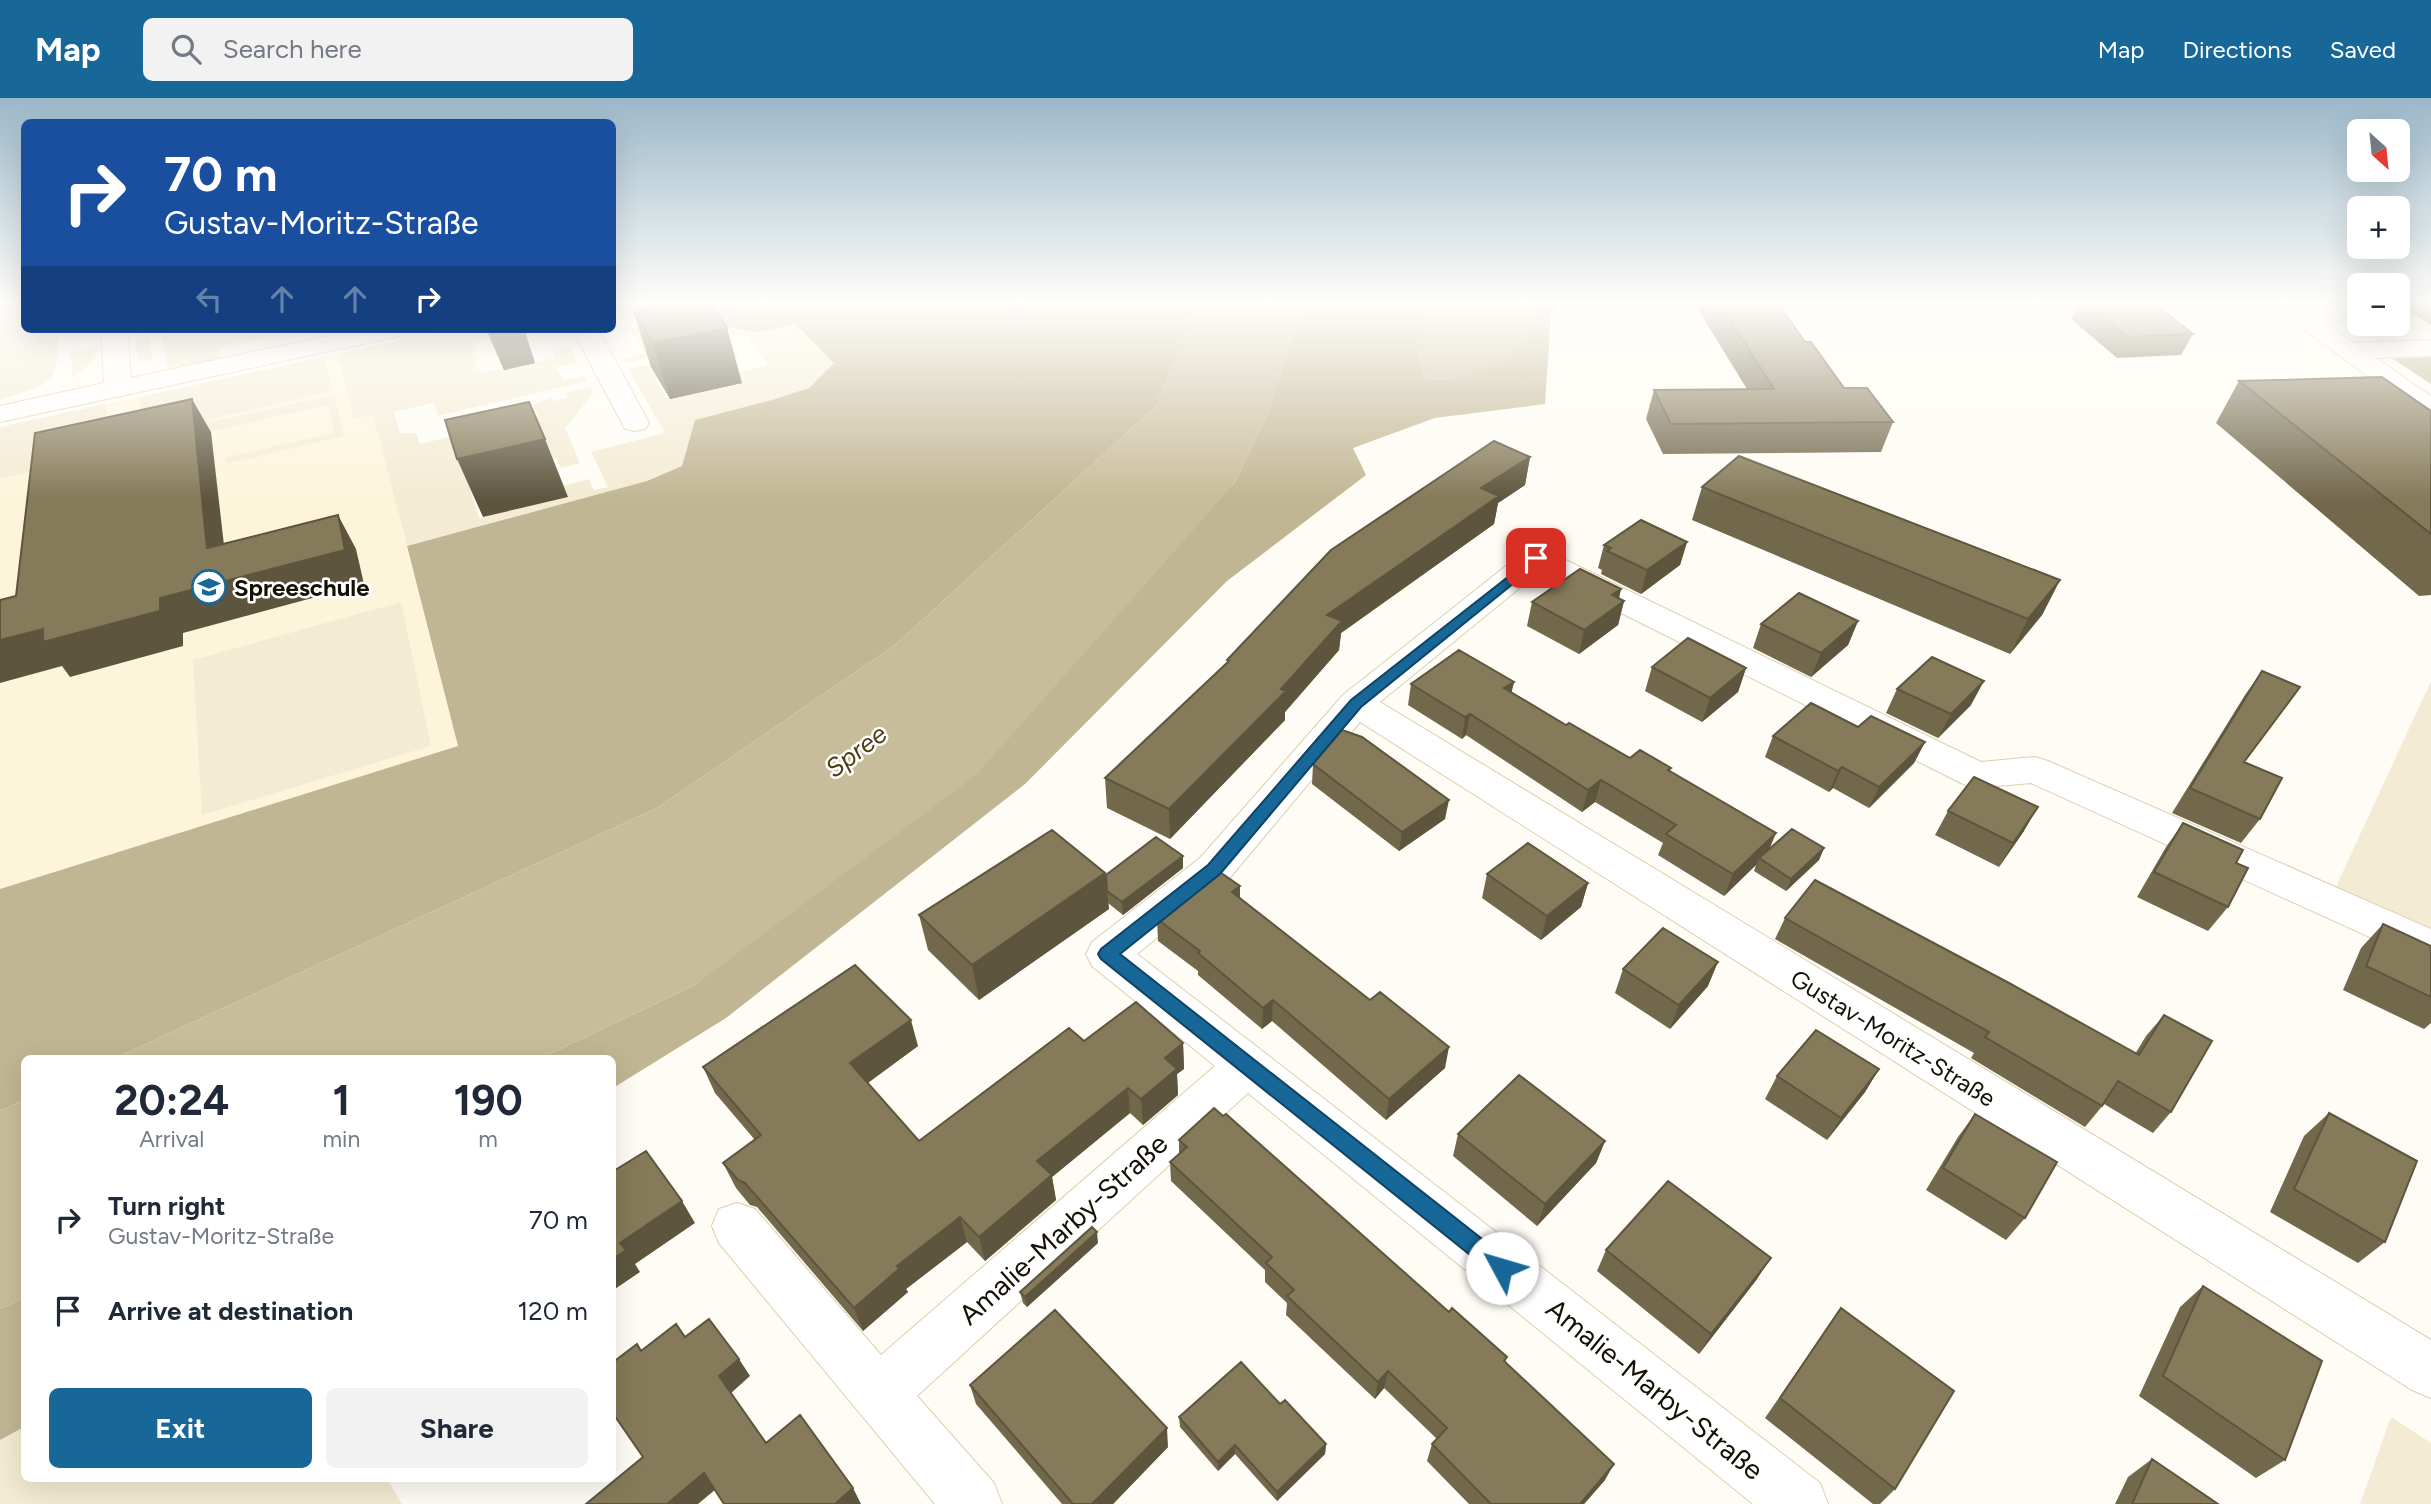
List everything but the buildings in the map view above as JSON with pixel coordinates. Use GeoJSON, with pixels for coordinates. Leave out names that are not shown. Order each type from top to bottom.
{"type":"FeatureCollection","features":[{"type":"Feature","properties":{"kind":"street"},"geometry":{"type":"LineString","coordinates":[[117,369],[118,389]]}},
{"type":"Feature","properties":{"kind":"street"},"geometry":{"type":"LineString","coordinates":[[0,414],[212,369]]}},
{"type":"Feature","properties":{"kind":"street"},"geometry":{"type":"LineString","coordinates":[[606,369],[635,423]]}},
{"type":"Feature","properties":{"kind":"street"},"geometry":{"type":"LineString","coordinates":[[2374,369],[2431,409]]}},
{"type":"Feature","properties":{"kind":"street"},"geometry":{"type":"LineString","coordinates":[[1356,704],[1536,558],[1976,775],[2035,770],[2431,948]]}},
{"type":"Feature","properties":{"kind":"street","name":"Amalie-Marby-Straße"},"geometry":{"type":"LineString","coordinates":[[1356,704],[1214,869],[1107,954],[1799,1504]]}},
{"type":"Feature","properties":{"kind":"street","name":"Gustav-Moritz-Straße"},"geometry":{"type":"LineString","coordinates":[[1356,704],[2431,1371]]}},
{"type":"Feature","properties":{"kind":"street","name":"Amalie-Marby-Straße"},"geometry":{"type":"LineString","coordinates":[[878,1394],[1248,1065]]}},
{"type":"Feature","properties":{"kind":"street"},"geometry":{"type":"LineString","coordinates":[[737,1226],[973,1504]]}},
{"type":"Feature","properties":{"kind":"shaded area"},"geometry":{"type":"Polygon","coordinates":[[[0,369],[55,369],[49,380],[41,385],[0,400],[0,369]]]}},
{"type":"Feature","properties":{"kind":"shaded area"},"geometry":{"type":"Polygon","coordinates":[[[72,369],[84,369],[72,378],[72,369]]]}},
{"type":"Feature","properties":{"kind":"shaded area","name":"Spreeschule"},"geometry":{"type":"Polygon","coordinates":[[[270,369],[342,369],[354,419],[373,415],[458,746],[0,889],[0,427],[270,369]]]}},
{"type":"Feature","properties":{"kind":"shaded area"},"geometry":{"type":"Polygon","coordinates":[[[271,369],[327,369],[333,391],[158,431],[141,422],[140,397],[271,369]]]}},
{"type":"Feature","properties":{"kind":"shaded area"},"geometry":{"type":"Polygon","coordinates":[[[342,369],[478,369],[480,373],[502,369],[557,369],[563,380],[584,376],[587,381],[438,416],[434,403],[394,412],[400,433],[416,433],[420,444],[538,416],[534,405],[551,397],[553,401],[568,398],[566,393],[591,387],[594,392],[565,428],[580,463],[561,468],[556,458],[531,464],[470,489],[479,518],[567,497],[563,486],[589,479],[594,490],[608,487],[591,452],[665,433],[628,369],[688,369],[654,377],[667,399],[741,384],[735,374],[755,369],[828,369],[809,388],[695,420],[682,466],[647,481],[407,546],[373,415],[354,419],[342,369]]]}},
{"type":"Feature","properties":{"kind":"shaded area"},"geometry":{"type":"Polygon","coordinates":[[[828,369],[1171,369],[1156,406],[895,645],[657,808],[122,1055],[21,1055],[21,1101],[0,1111],[0,889],[458,746],[407,546],[647,481],[682,466],[695,420],[809,388],[828,369]]]}},
{"type":"Feature","properties":{"kind":"shaded area"},"geometry":{"type":"Polygon","coordinates":[[[1282,369],[1423,369],[1425,379],[1463,378],[1474,369],[1547,369],[1545,404],[1435,418],[1353,448],[1366,475],[1227,581],[1025,784],[726,1018],[616,1086],[616,1055],[547,1055],[695,985],[1234,484],[1266,417],[1282,369]]]}},
{"type":"Feature","properties":{"kind":"shaded area"},"geometry":{"type":"Polygon","coordinates":[[[2408,369],[2431,369],[2431,384],[2408,369]]]}},
{"type":"Feature","properties":{"kind":"shaded area"},"geometry":{"type":"Polygon","coordinates":[[[334,395],[344,436],[226,464],[225,458],[334,433],[328,405],[149,445],[149,436],[334,395]]]}},
{"type":"Feature","properties":{"kind":"shaded area"},"geometry":{"type":"Polygon","coordinates":[[[106,404],[107,430],[97,457],[0,479],[0,427],[106,404]]]}},
{"type":"Feature","properties":{"kind":"shaded area"},"geometry":{"type":"Polygon","coordinates":[[[401,602],[431,746],[202,815],[193,660],[401,602]]]}},
{"type":"Feature","properties":{"kind":"shaded area"},"geometry":{"type":"Polygon","coordinates":[[[2431,681],[2431,935],[2334,891],[2431,681]]]}},
{"type":"Feature","properties":{"kind":"shaded area"},"geometry":{"type":"Polygon","coordinates":[[[21,1299],[21,1429],[0,1440],[0,1309],[21,1299]]]}},
{"type":"Feature","properties":{"kind":"shaded area"},"geometry":{"type":"Polygon","coordinates":[[[2391,1417],[2431,1443],[2431,1504],[2360,1504],[2391,1417]]]}},
{"type":"Feature","properties":{"kind":"shaded area"},"geometry":{"type":"Polygon","coordinates":[[[21,1429],[21,1482],[389,1482],[402,1504],[0,1504],[0,1440],[21,1429]]]}},
{"type":"Feature","properties":{"kind":"water","name":"Spree"},"geometry":{"type":"Polygon","coordinates":[[[1171,369],[1282,369],[1266,417],[1234,484],[976,775],[695,985],[547,1055],[122,1055],[657,808],[895,645],[1156,406],[1171,369]]]}},
{"type":"Feature","properties":{"kind":"water"},"geometry":{"type":"Polygon","coordinates":[[[1423,369],[1489,369],[1463,378],[1425,379],[1423,369]]]}},
{"type":"Feature","properties":{"kind":"water"},"geometry":{"type":"Polygon","coordinates":[[[21,1101],[21,1299],[0,1309],[0,1111],[21,1101]]]}},
{"type":"Feature","properties":{"kind":"place","name":"Spreeschule"},"geometry":{"type":"Point","coordinates":[209,587]}},
{"type":"Feature","properties":{"kind":"route"},"geometry":{"type":"LineString","coordinates":[[1502,1268],[1107,954],[1214,869],[1356,704],[1536,558]]}}]}
